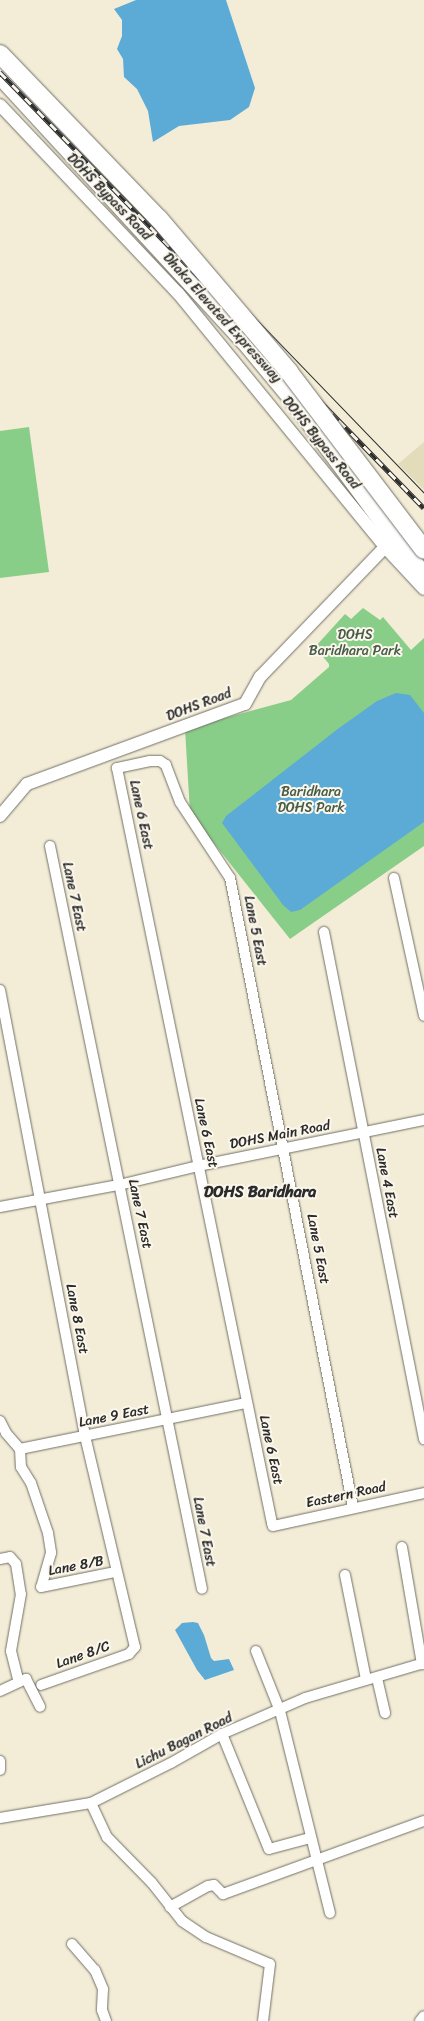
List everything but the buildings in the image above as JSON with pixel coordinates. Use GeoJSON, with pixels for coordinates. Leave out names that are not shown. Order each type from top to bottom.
{"type":"FeatureCollection","features":[{"type":"Feature","properties":{"kind":"highway","name":"Dhaka Elevated Expressway"},"geometry":{"type":"LineString","coordinates":[[0,54],[159,219],[289,372],[424,550]]}},
{"type":"Feature","properties":{"kind":"highway","name":"Dhaka Elevated Expressway"},"geometry":{"type":"LineString","coordinates":[[0,75],[244,340],[292,398],[424,577]]}},
{"type":"Feature","properties":{"kind":"street","name":"DOHS Bypass Road"},"geometry":{"type":"LineString","coordinates":[[0,105],[178,293],[385,547],[424,589]]}},
{"type":"Feature","properties":{"kind":"street","name":"DOHS Road"},"geometry":{"type":"LineString","coordinates":[[0,816],[27,784],[245,704],[260,677],[385,547]]}},
{"type":"Feature","properties":{"kind":"street","name":"Lane 5 East"},"geometry":{"type":"LineString","coordinates":[[117,768],[150,761],[160,761],[166,765],[180,802],[230,878],[353,1507]]}},
{"type":"Feature","properties":{"kind":"street","name":"Lane 6 East"},"geometry":{"type":"LineString","coordinates":[[117,768],[246,1403],[273,1526]]}},
{"type":"Feature","properties":{"kind":"street","name":"Lane 7 East"},"geometry":{"type":"LineString","coordinates":[[50,846],[202,1589]]}},
{"type":"Feature","properties":{"kind":"street"},"geometry":{"type":"LineString","coordinates":[[394,878],[424,1016]]}},
{"type":"Feature","properties":{"kind":"street","name":"Lane 4 East"},"geometry":{"type":"LineString","coordinates":[[324,932],[424,1439]]}},
{"type":"Feature","properties":{"kind":"street","name":"Lane 8 East"},"geometry":{"type":"LineString","coordinates":[[0,990],[85,1436],[134,1651]]}},
{"type":"Feature","properties":{"kind":"street","name":"DOHS Main Road"},"geometry":{"type":"LineString","coordinates":[[0,1207],[119,1185],[198,1166],[424,1120]]}},
{"type":"Feature","properties":{"kind":"street","name":"Lane 9 East"},"geometry":{"type":"LineString","coordinates":[[20,1449],[246,1403]]}},
{"type":"Feature","properties":{"kind":"street"},"geometry":{"type":"LineString","coordinates":[[0,1421],[6,1433],[20,1449]]}},
{"type":"Feature","properties":{"kind":"street","name":"Lane 8/B"},"geometry":{"type":"LineString","coordinates":[[20,1449],[21,1467],[32,1483],[48,1533],[51,1553],[41,1587],[115,1572]]}},
{"type":"Feature","properties":{"kind":"street","name":"Eastern Road"},"geometry":{"type":"LineString","coordinates":[[273,1526],[353,1507],[424,1493]]}},
{"type":"Feature","properties":{"kind":"street"},"geometry":{"type":"LineString","coordinates":[[402,1547],[423,1664]]}},
{"type":"Feature","properties":{"kind":"street"},"geometry":{"type":"LineString","coordinates":[[0,1559],[10,1557],[16,1564],[21,1594],[11,1650],[19,1682]]}},
{"type":"Feature","properties":{"kind":"street"},"geometry":{"type":"LineString","coordinates":[[345,1575],[366,1679]]}},
{"type":"Feature","properties":{"kind":"street","name":"Lane 8/C"},"geometry":{"type":"LineString","coordinates":[[42,1685],[134,1651]]}},
{"type":"Feature","properties":{"kind":"street"},"geometry":{"type":"LineString","coordinates":[[256,1651],[280,1711],[310,1838],[330,1913]]}},
{"type":"Feature","properties":{"kind":"street","name":"Lichu Bagan Road"},"geometry":{"type":"LineString","coordinates":[[0,1818],[91,1803],[171,1763],[222,1734],[280,1711],[305,1698],[366,1679],[377,1678],[423,1664]]}},
{"type":"Feature","properties":{"kind":"street"},"geometry":{"type":"LineString","coordinates":[[377,1678],[385,1713]]}},
{"type":"Feature","properties":{"kind":"street"},"geometry":{"type":"LineString","coordinates":[[0,1690],[26,1679],[40,1707]]}},
{"type":"Feature","properties":{"kind":"street"},"geometry":{"type":"LineString","coordinates":[[222,1734],[269,1849],[310,1838]]}},
{"type":"Feature","properties":{"kind":"street"},"geometry":{"type":"LineString","coordinates":[[91,1803],[107,1837],[152,1883],[185,1924],[206,1937],[270,1964],[263,2021]]}},
{"type":"Feature","properties":{"kind":"street"},"geometry":{"type":"LineString","coordinates":[[170,1907],[208,1886],[214,1886],[223,1894],[424,1821]]}},
{"type":"Feature","properties":{"kind":"street"},"geometry":{"type":"LineString","coordinates":[[72,1944],[95,1970],[103,1989],[102,2010],[106,2021]]}},
{"type":"Feature","properties":{"kind":"street"},"geometry":{"type":"LineString","coordinates":[[420,2021],[424,2016]]}},
{"type":"Feature","properties":{"kind":"shaded area"},"geometry":{"type":"Polygon","coordinates":[[[424,442],[424,490],[398,464],[424,442]]]}},
{"type":"Feature","properties":{"kind":"green space"},"geometry":{"type":"Polygon","coordinates":[[[29,427],[49,572],[0,578],[0,431],[29,427]]]}},
{"type":"Feature","properties":{"kind":"green space","name":"Baridhara DOHS Park"},"geometry":{"type":"Polygon","coordinates":[[[363,608],[380,620],[383,617],[411,650],[424,638],[424,846],[290,939],[190,813],[185,729],[291,700],[329,667],[329,664],[315,647],[345,614],[351,619],[363,608]]]}},
{"type":"Feature","properties":{"kind":"water"},"geometry":{"type":"Polygon","coordinates":[[[136,0],[226,0],[255,88],[249,107],[230,120],[179,126],[153,142],[148,111],[137,89],[124,77],[123,59],[117,49],[122,36],[122,20],[114,9],[136,0]]]}},
{"type":"Feature","properties":{"kind":"water"},"geometry":{"type":"Polygon","coordinates":[[[396,693],[410,695],[424,713],[424,822],[300,910],[291,912],[283,905],[222,823],[226,816],[339,728],[377,701],[396,693]]]}},
{"type":"Feature","properties":{"kind":"water"},"geometry":{"type":"Polygon","coordinates":[[[182,1623],[198,1623],[204,1635],[211,1658],[214,1661],[229,1659],[234,1670],[205,1680],[197,1670],[175,1630],[182,1623]]]}},
{"type":"Feature","properties":{"kind":"tram line"},"geometry":{"type":"LineString","coordinates":[[0,59],[119,177],[424,493]]}},
{"type":"Feature","properties":{"kind":"railway"},"geometry":{"type":"LineString","coordinates":[[0,72],[424,508]]}},
{"type":"Feature","properties":{"kind":"district","name":"DOHS Baridhara"},"geometry":{"type":"Point","coordinates":[260,1192]}},
{"type":"Feature","properties":{"kind":"park label","name":"DOHS Baridhara Park"},"geometry":{"type":"Point","coordinates":[355,644]}}]}
